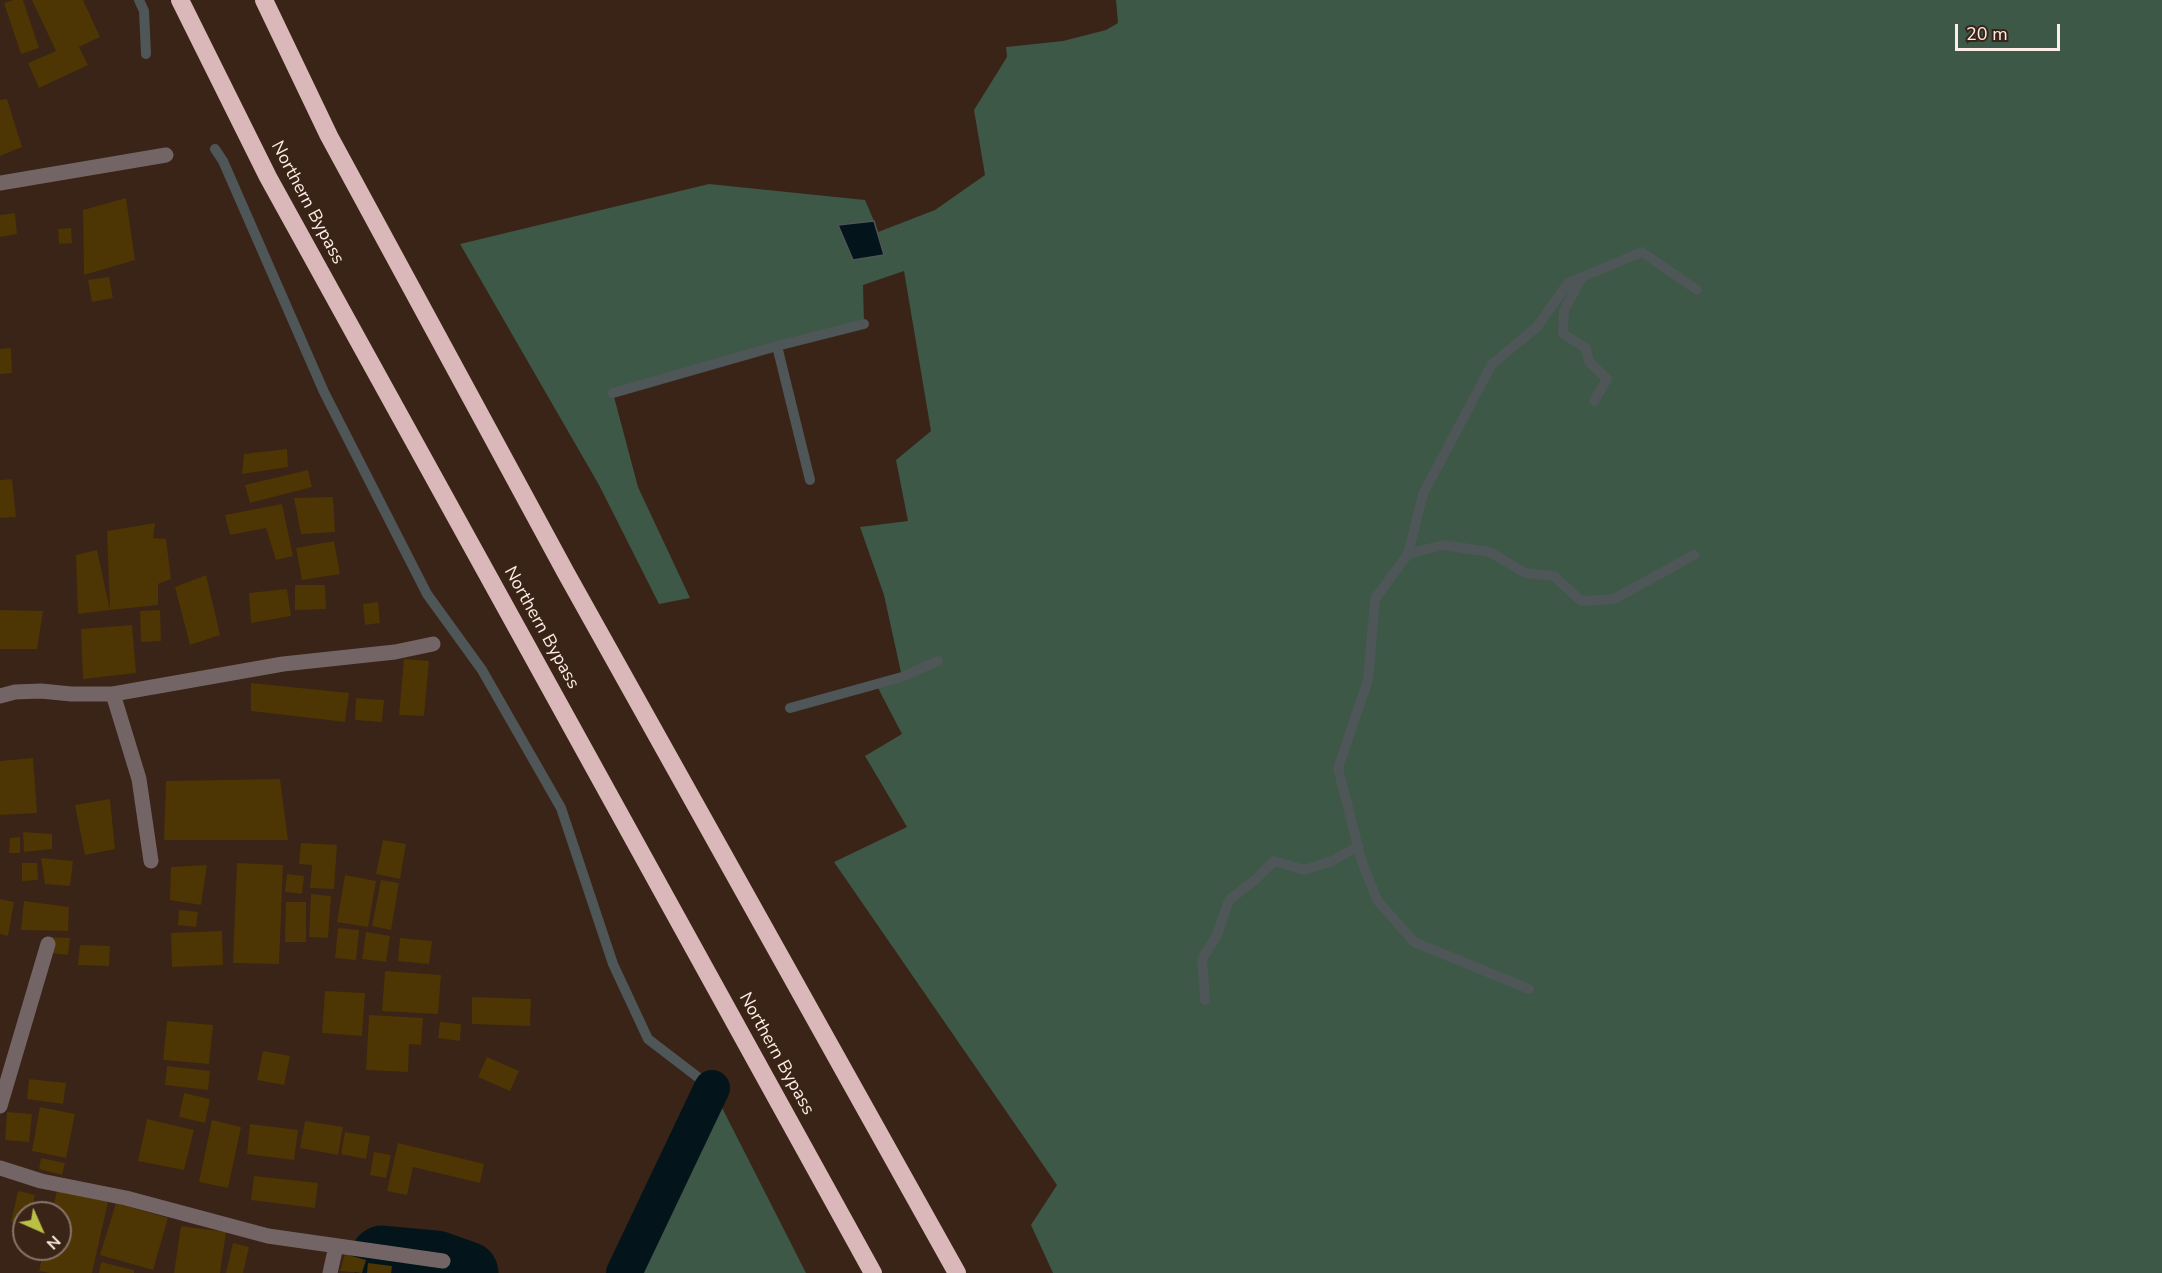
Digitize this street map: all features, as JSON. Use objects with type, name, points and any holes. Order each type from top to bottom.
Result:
[{"type":"highway","name":"Northern Bypass","points":[[180,0],[268,177],[873,1273]]},
{"type":"highway","points":[[264,0],[329,136],[555,553],[957,1273]]},
{"type":"street","points":[[0,183],[166,155]]},
{"type":"street","points":[[0,696],[15,692],[41,691],[113,694],[283,664],[395,652],[433,644]]},
{"type":"street","points":[[113,694],[139,779],[152,861]]},
{"type":"street","points":[[0,1106],[48,944]]},
{"type":"street","points":[[0,1168],[41,1181],[126,1198],[268,1236],[443,1262]]},
{"type":"street","points":[[330,1273],[336,1246]]},
{"type":"green space","points":[[1116,0],[2162,0],[2162,1273],[1053,1273],[1031,1225],[1057,1185],[834,862],[907,827],[865,756],[902,734],[878,688],[902,677],[884,595],[860,527],[908,521],[896,460],[931,431],[904,271],[863,285],[864,324],[777,346],[613,393],[638,487],[690,598],[659,604],[599,485],[460,244],[709,184],[865,200],[874,221],[839,225],[884,254],[878,232],[935,210],[985,175],[974,110],[1007,57],[1006,47],[1063,41],[1106,30],[1118,23]]},
{"type":"green space","points":[[712,1088],[806,1273],[633,1273]]},
{"type":"shaded area","points":[[874,221],[884,255],[853,260],[838,225]]},
{"type":"building","points":[[23,0],[39,48],[21,54],[4,3]]},
{"type":"building","points":[[32,0],[83,0],[100,37],[79,47],[88,65],[39,88],[28,63],[56,51]]},
{"type":"building","points":[[7,99],[22,147],[0,156],[0,100]]},
{"type":"building","points":[[126,198],[135,260],[84,275],[83,210]]},
{"type":"building","points":[[15,213],[17,234],[0,237],[0,215]]},
{"type":"building","points":[[71,228],[72,243],[59,244],[58,229]]},
{"type":"building","points":[[109,277],[113,298],[92,302],[88,280]]},
{"type":"building","points":[[11,348],[12,373],[0,374],[0,349]]},
{"type":"building","points":[[287,449],[288,467],[242,474],[244,454]]},
{"type":"building","points":[[308,470],[312,487],[250,503],[245,485]]},
{"type":"building","points":[[12,479],[16,517],[0,518],[0,480]]},
{"type":"building","points":[[333,497],[335,532],[301,534],[294,498]]},
{"type":"building","points":[[282,504],[293,556],[276,560],[266,528],[230,535],[225,515]]},
{"type":"building","points":[[155,523],[153,538],[166,539],[171,579],[158,584],[158,605],[110,610],[107,531]]},
{"type":"building","points":[[334,541],[340,574],[302,580],[296,548]]},
{"type":"building","points":[[97,550],[110,610],[78,614],[76,555]]},
{"type":"building","points":[[206,575],[220,635],[190,645],[175,587]]},
{"type":"building","points":[[295,585],[325,585],[326,609],[295,610]]},
{"type":"building","points":[[287,589],[291,616],[251,623],[249,593]]},
{"type":"building","points":[[378,602],[380,623],[365,625],[363,604]]},
{"type":"building","points":[[0,610],[43,611],[37,649],[0,649]]},
{"type":"building","points":[[160,610],[161,641],[141,642],[140,611]]},
{"type":"building","points":[[132,625],[136,673],[83,679],[81,629]]},
{"type":"building","points":[[404,659],[429,661],[424,716],[399,715]]},
{"type":"building","points":[[251,683],[349,693],[345,722],[251,711]]},
{"type":"building","points":[[356,698],[384,700],[382,722],[355,720]]},
{"type":"building","points":[[33,758],[37,813],[0,815],[0,761]]},
{"type":"building","points":[[280,779],[288,840],[164,840],[166,781]]},
{"type":"building","points":[[110,799],[115,849],[85,855],[75,805]]},
{"type":"building","points":[[23,832],[52,834],[52,849],[24,852]]},
{"type":"building","points":[[20,837],[20,853],[9,853],[10,838]]},
{"type":"building","points":[[383,840],[406,844],[400,879],[376,874]]},
{"type":"building","points":[[301,843],[337,845],[334,889],[310,888],[312,865],[299,864]]},
{"type":"building","points":[[41,858],[73,861],[70,886],[45,884]]},
{"type":"building","points":[[22,863],[37,863],[38,880],[22,881]]},
{"type":"building","points":[[237,863],[283,865],[279,964],[233,963]]},
{"type":"building","points":[[207,865],[201,905],[170,900],[171,867]]},
{"type":"building","points":[[287,874],[304,876],[302,894],[285,892]]},
{"type":"building","points":[[345,875],[376,881],[368,927],[337,922]]},
{"type":"building","points":[[381,880],[399,883],[391,930],[372,926]]},
{"type":"building","points":[[311,894],[331,896],[328,938],[309,937]]},
{"type":"building","points":[[0,899],[14,902],[8,936],[0,934]]},
{"type":"building","points":[[24,901],[69,907],[68,931],[21,930]]},
{"type":"building","points":[[286,902],[306,902],[306,942],[285,942]]},
{"type":"building","points":[[179,910],[198,912],[196,927],[178,925]]},
{"type":"building","points":[[338,928],[359,930],[356,960],[335,958]]},
{"type":"building","points":[[222,931],[223,965],[172,967],[171,933]]},
{"type":"building","points":[[366,932],[390,936],[386,962],[362,959]]},
{"type":"building","points":[[52,937],[70,938],[68,955],[50,953]]},
{"type":"building","points":[[400,938],[432,941],[429,964],[398,961]]},
{"type":"building","points":[[80,945],[110,946],[109,966],[78,965]]},
{"type":"building","points":[[385,971],[441,975],[438,1014],[382,1011]]},
{"type":"building","points":[[325,991],[365,993],[362,1036],[322,1033]]},
{"type":"building","points":[[472,997],[531,999],[530,1026],[472,1024]]},
{"type":"building","points":[[369,1015],[423,1018],[421,1045],[409,1044],[408,1072],[366,1070]]},
{"type":"building","points":[[167,1021],[213,1025],[209,1064],[163,1060]]},
{"type":"building","points":[[440,1022],[461,1024],[460,1041],[438,1038]]},
{"type":"building","points":[[263,1051],[290,1056],[284,1085],[257,1080]]},
{"type":"building","points":[[487,1057],[519,1071],[510,1091],[478,1077]]},
{"type":"building","points":[[167,1066],[210,1071],[208,1090],[165,1085]]},
{"type":"building","points":[[29,1079],[66,1083],[63,1104],[27,1099]]},
{"type":"building","points":[[184,1093],[210,1099],[205,1123],[179,1117]]},
{"type":"building","points":[[40,1107],[75,1114],[66,1158],[32,1151]]},
{"type":"building","points":[[7,1112],[32,1114],[29,1142],[5,1140]]},
{"type":"building","points":[[147,1119],[194,1130],[184,1170],[138,1161]]},
{"type":"building","points":[[212,1120],[241,1127],[228,1188],[199,1182]]},
{"type":"building","points":[[305,1121],[343,1127],[338,1155],[300,1148]]},
{"type":"building","points":[[250,1124],[298,1130],[294,1160],[247,1154]]},
{"type":"building","points":[[345,1132],[370,1136],[366,1159],[341,1154]]},
{"type":"building","points":[[398,1143],[484,1164],[480,1183],[413,1167],[407,1195],[387,1191]]},
{"type":"building","points":[[374,1152],[391,1155],[386,1178],[370,1175]]},
{"type":"building","points":[[41,1158],[65,1163],[62,1175],[39,1169]]},
{"type":"building","points":[[254,1176],[318,1183],[315,1208],[251,1200]]},
{"type":"building","points":[[18,1191],[35,1195],[34,1201],[16,1201]]},
{"type":"building","points":[[57,1191],[108,1202],[92,1273],[39,1271],[41,1261],[72,1261],[72,1201],[55,1201]]},
{"type":"building","points":[[116,1203],[168,1218],[153,1270],[100,1255]]},
{"type":"building","points":[[181,1226],[226,1232],[220,1273],[174,1273]]},
{"type":"building","points":[[233,1243],[249,1247],[243,1273],[226,1273]]},
{"type":"building","points":[[345,1254],[366,1260],[362,1273],[340,1271]]},
{"type":"building","points":[[101,1262],[134,1270],[134,1273],[99,1273]]},
{"type":"building","points":[[368,1263],[392,1266],[391,1273],[367,1273]]},
{"type":"waterway","points":[[139,0],[144,11],[146,54]]},
{"type":"waterway","points":[[215,149],[223,161],[324,392],[427,594],[482,670],[561,808],[613,964],[648,1039],[712,1088]]},
{"type":"waterway","points":[[1529,989],[1414,942],[1377,900],[1361,859],[1338,768],[1368,680],[1375,599],[1408,554],[1423,494],[1492,364],[1537,327],[1568,283],[1642,252],[1697,290]]},
{"type":"waterway","points":[[1582,277],[1564,310],[1563,334],[1586,348],[1589,362],[1607,379],[1594,401]]},
{"type":"waterway","points":[[613,393],[777,346],[864,324]]},
{"type":"waterway","points":[[777,346],[810,480]]},
{"type":"waterway","points":[[1408,554],[1443,545],[1490,552],[1525,573],[1554,576],[1581,601],[1614,599],[1694,555]]},
{"type":"waterway","points":[[790,708],[902,677],[938,661]]},
{"type":"waterway","points":[[1205,1000],[1202,959],[1217,935],[1229,900],[1255,880],[1274,861],[1304,870],[1332,861],[1358,846]]},
{"type":"waterway","points":[[624,1273],[712,1088]]},
{"type":"waterway","points":[[382,1257],[436,1262],[467,1273]]}]
